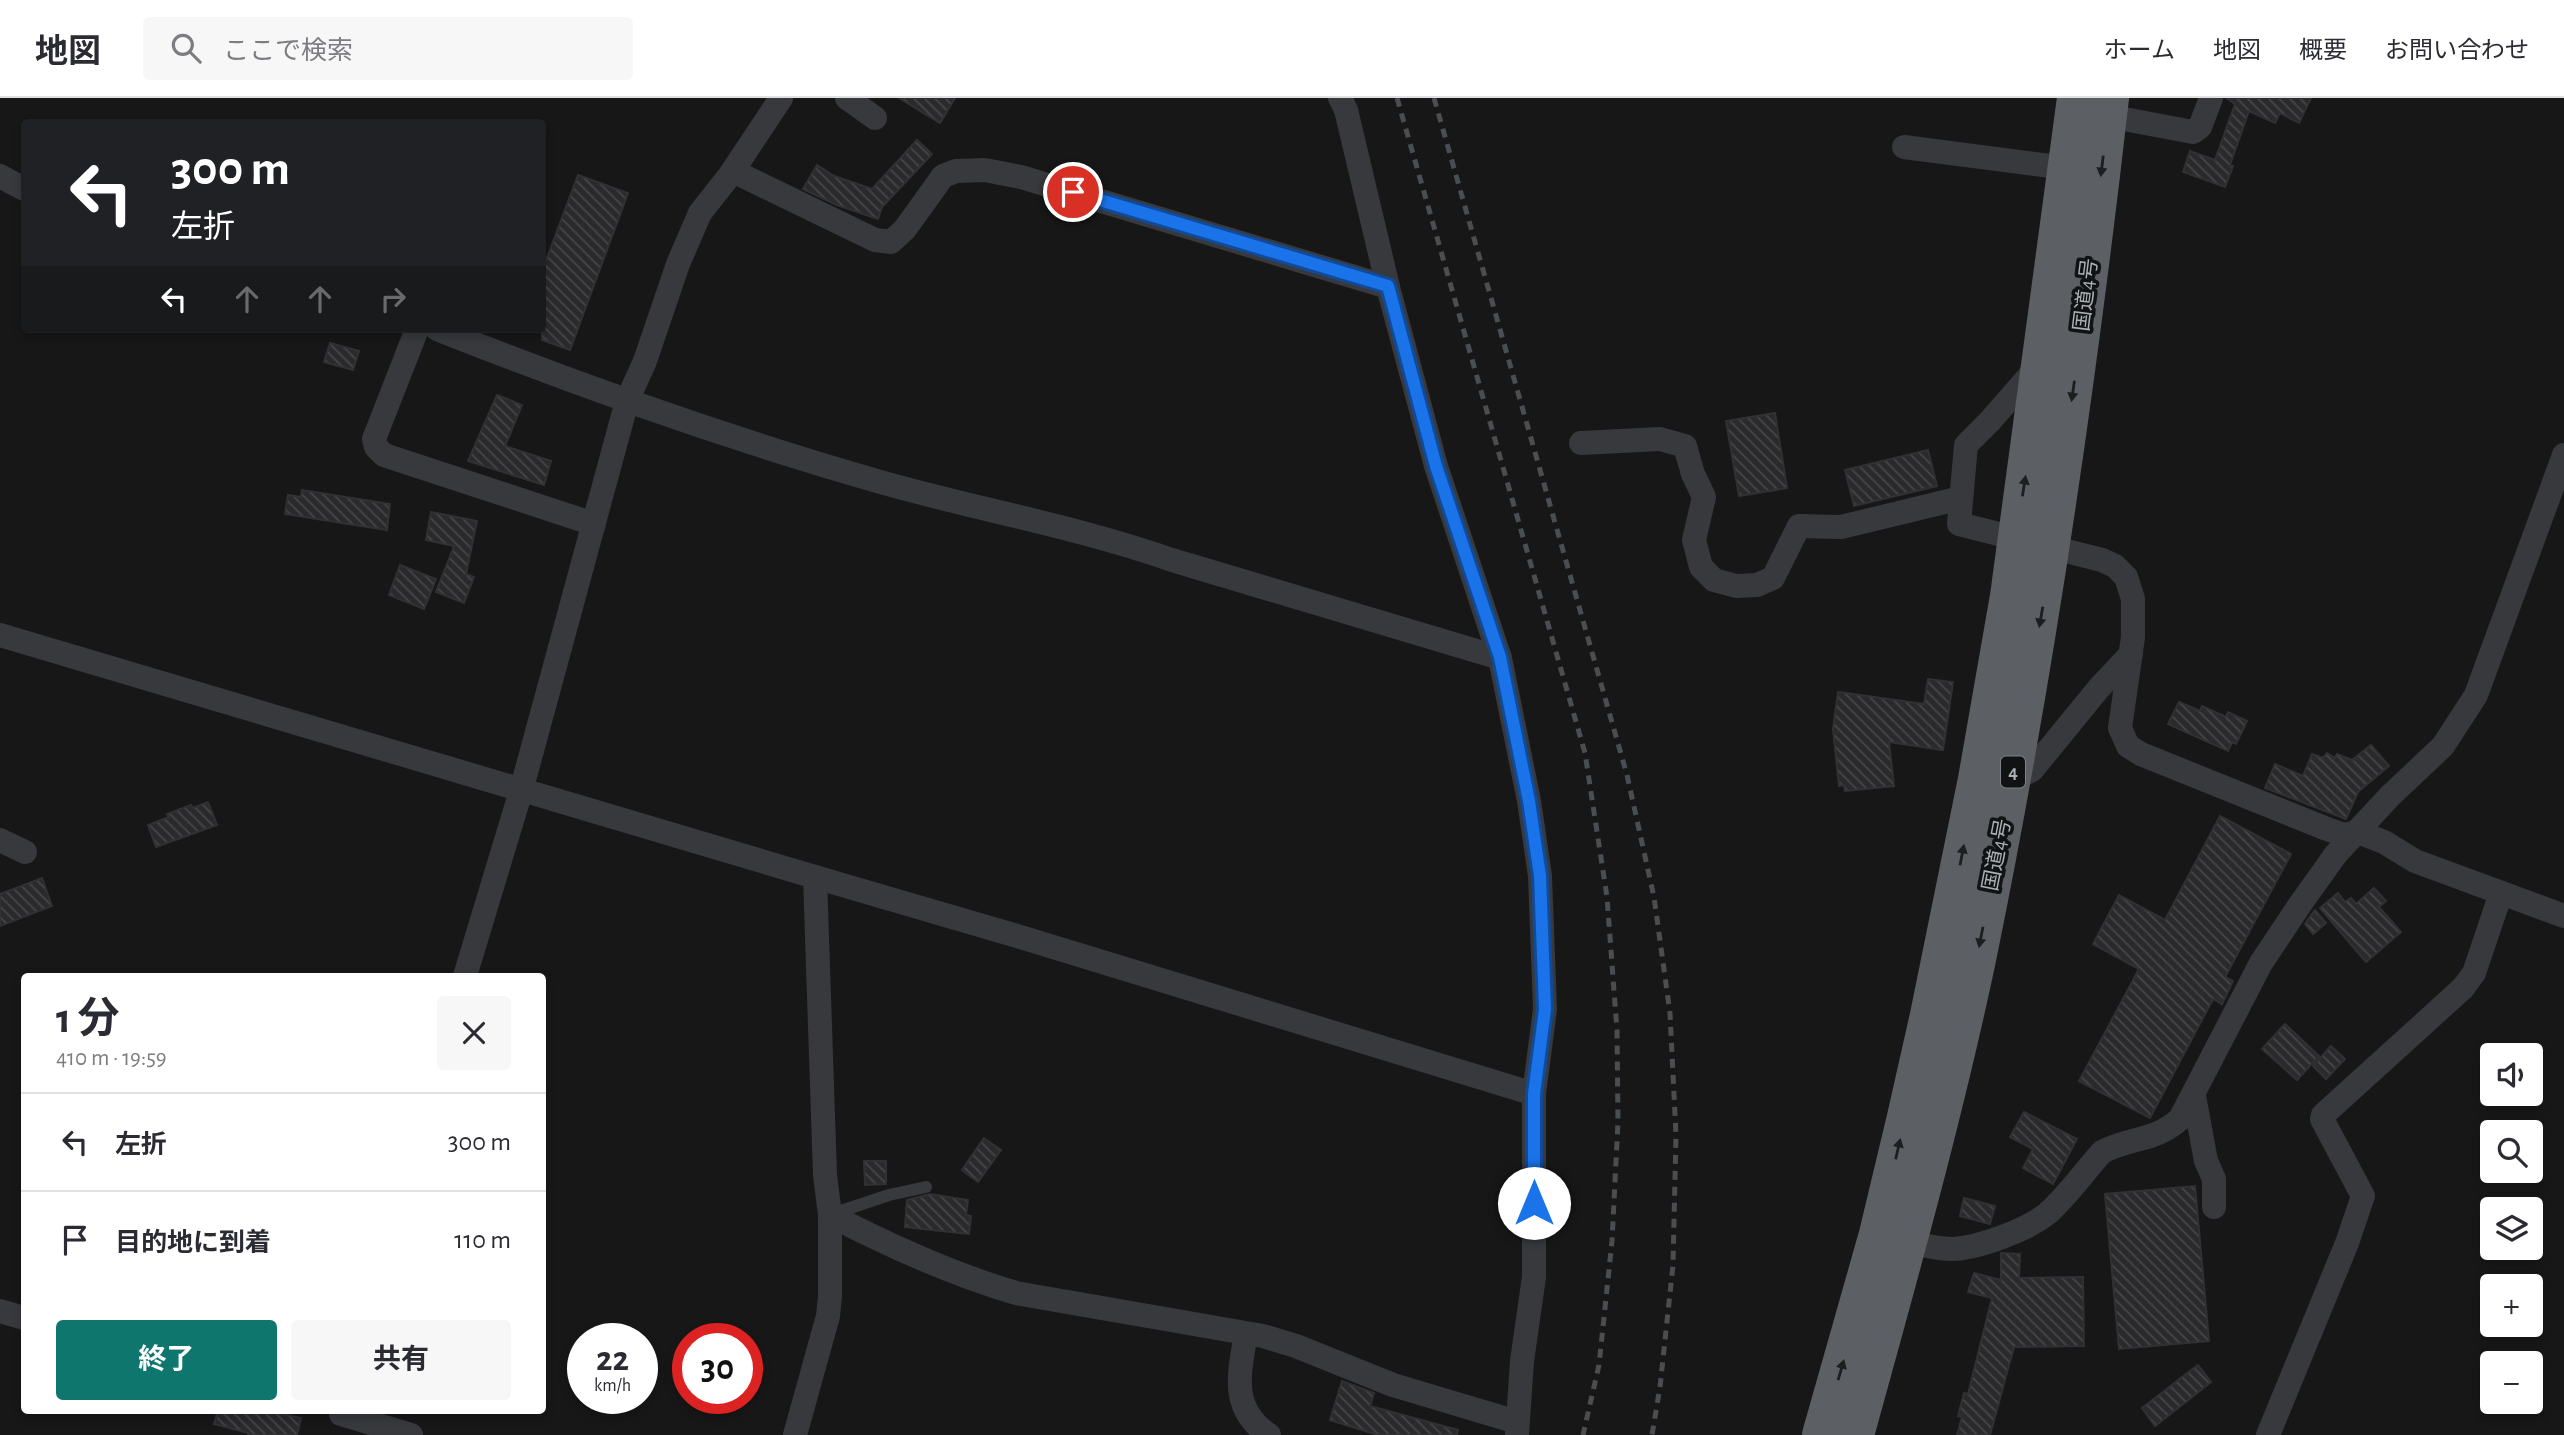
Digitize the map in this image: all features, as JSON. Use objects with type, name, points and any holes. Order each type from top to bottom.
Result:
[{"type":"highway","name":"国道4号","points":[[1855,1435],[1909,1242],[1975,968],[2012,780],[2043,601],[2033,542],[2042,361],[2066,168],[2098,104]]},
{"type":"highway","name":"国道4号","points":[[1821,1435],[1878,1234],[1929,1014],[1977,779],[2009,596],[2033,542],[2078,360],[2098,104]]},
{"type":"street","points":[[466,973],[521,791],[627,401],[645,361],[678,264],[700,213],[733,171],[781,98]]},
{"type":"street","points":[[847,98],[875,118]]},
{"type":"street","points":[[830,1215],[888,1245],[1005,1290],[1263,1336],[1517,1429],[1534,1277],[1534,1094],[1545,1009],[1540,876],[1529,801],[1500,657],[1436,466],[1388,286],[1346,110],[1340,98]]},
{"type":"street","points":[[2098,104],[2193,132],[2200,128],[2211,98]]},
{"type":"street","points":[[1905,148],[2066,168]]},
{"type":"street","points":[[733,171],[875,240],[891,242],[905,229],[943,176],[956,171],[1021,177],[1388,286]]},
{"type":"street","points":[[0,176],[21,187]]},
{"type":"street","points":[[415,333],[374,439],[380,452],[594,524]]},
{"type":"street","points":[[447,333],[627,401],[874,480],[1121,542],[1172,560],[1500,657]]},
{"type":"street","points":[[2042,361],[1966,445],[1959,524],[2102,560],[2115,566],[2126,577],[2134,608],[2131,654],[2120,728],[2124,740],[2133,750],[2327,829],[2344,835],[2358,832],[2384,842],[2415,861],[2564,916]]},
{"type":"street","points":[[1581,443],[1660,439],[1685,446],[1693,474],[1704,497],[1694,540],[1700,567],[1714,580],[1736,586],[1757,585],[1773,578],[1799,526],[1841,527],[1961,498]]},
{"type":"street","points":[[1909,1242],[1953,1249],[1989,1240],[2030,1225],[2048,1212],[2102,1152],[2113,1146],[2167,1131],[2180,1119],[2261,963],[2336,854],[2442,746],[2476,695],[2564,455]]},
{"type":"street","points":[[0,635],[1027,939],[1534,1094]]},
{"type":"street","points":[[2012,780],[2032,770],[2099,688],[2131,654]]},
{"type":"street","points":[[0,840],[25,852]]},
{"type":"street","points":[[794,1435],[828,1316],[830,1296],[830,1215],[825,1175],[815,877]]},
{"type":"street","points":[[2268,1435],[2347,1243],[2363,1196],[2322,1119],[2323,1115],[2463,988],[2474,973],[2501,893]]},
{"type":"street","points":[[2194,1096],[2206,1161],[2214,1179],[2214,1207]]},
{"type":"street","points":[[0,1311],[21,1317]]},
{"type":"street","points":[[1246,1334],[1239,1388],[1246,1412],[1254,1425],[1269,1435]]},
{"type":"street","points":[[340,1420],[411,1435]]},
{"type":"lane","points":[[830,1215],[926,1186]]},
{"type":"building","points":[[899,98],[955,98],[940,123]]},
{"type":"building","points":[[2226,98],[2311,98],[2299,123],[2280,113],[2275,123],[2249,111],[2225,187],[2183,172],[2190,151],[2215,160],[2235,104]]},
{"type":"building","points":[[917,140],[932,154],[882,207],[878,219],[837,205],[803,189],[817,165],[834,176],[872,189]]},
{"type":"building","points":[[578,175],[628,193],[570,350],[542,340],[542,333],[546,333],[546,260]]},
{"type":"building","points":[[330,343],[359,351],[353,370],[324,362]]},
{"type":"building","points":[[497,395],[522,405],[505,446],[551,461],[544,485],[468,461]]},
{"type":"building","points":[[1775,413],[1787,488],[1739,496],[1726,421]]},
{"type":"building","points":[[1928,450],[1937,486],[1854,506],[1845,470]]},
{"type":"building","points":[[302,490],[390,504],[387,530],[285,514],[288,495],[301,497]]},
{"type":"building","points":[[431,512],[477,521],[466,574],[474,577],[464,603],[436,592],[454,546],[426,540]]},
{"type":"building","points":[[400,565],[436,579],[424,609],[389,595]]},
{"type":"building","points":[[1928,679],[1953,682],[1943,750],[1889,742],[1894,786],[1845,791],[1844,785],[1839,786],[1833,729],[1838,692],[1924,704]]},
{"type":"building","points":[[2179,702],[2200,711],[2202,706],[2226,717],[2228,712],[2247,721],[2236,744],[2232,742],[2228,751],[2168,724]]},
{"type":"building","points":[[2371,745],[2389,766],[2358,792],[2346,819],[2265,788],[2275,764],[2303,776],[2312,754],[2323,758],[2327,753],[2335,758],[2337,754],[2352,760]]},
{"type":"building","points":[[208,802],[217,825],[156,847],[148,825],[169,817],[167,814]]},
{"type":"building","points":[[2220,816],[2291,854],[2225,977],[2233,981],[2222,1004],[2213,999],[2150,1118],[2079,1081],[2139,969],[2093,944],[2119,895],[2165,920]]},
{"type":"building","points":[[42,878],[52,906],[0,926],[0,894]]},
{"type":"building","points":[[2374,888],[2386,901],[2379,907],[2401,932],[2366,962],[2320,908],[2338,893],[2345,902],[2351,898],[2356,904]]},
{"type":"building","points":[[2315,910],[2326,923],[2313,934],[2305,924]]},
{"type":"building","points":[[2285,1024],[2319,1056],[2297,1080],[2262,1049]]},
{"type":"building","points":[[2331,1046],[2345,1059],[2326,1079],[2313,1066]]},
{"type":"building","points":[[2024,1112],[2077,1139],[2053,1184],[2023,1168],[2033,1149],[2010,1137]]},
{"type":"building","points":[[984,1138],[1001,1150],[978,1182],[962,1170]]},
{"type":"building","points":[[864,1161],[886,1161],[886,1184],[865,1185]]},
{"type":"building","points":[[2195,1186],[2209,1341],[2119,1349],[2105,1194]]},
{"type":"building","points":[[930,1194],[968,1200],[966,1215],[971,1216],[969,1234],[905,1227],[907,1200]]},
{"type":"building","points":[[1964,1198],[1995,1206],[1990,1224],[1960,1216]]},
{"type":"building","points":[[2001,1253],[2020,1254],[2019,1278],[2083,1277],[2084,1346],[2014,1347],[1990,1435],[1957,1435],[1962,1417],[1958,1416],[1964,1393],[1968,1394],[1992,1298],[1968,1292],[1974,1273],[2001,1280]]},
{"type":"building","points":[[2198,1365],[2211,1382],[2155,1426],[2142,1408]]},
{"type":"building","points":[[1342,1381],[1374,1393],[1370,1406],[1458,1430],[1457,1435],[1378,1435],[1330,1420]]},
{"type":"building","points":[[217,1414],[283,1414],[301,1418],[297,1435],[248,1435],[249,1433],[214,1424]]},
{"type":"railway","points":[[1397,98],[1585,753],[1607,897],[1617,1031],[1618,1122],[1612,1241],[1599,1365],[1583,1435]]},
{"type":"railway","points":[[1434,98],[1627,775],[1654,897],[1670,1013],[1676,1135],[1673,1265],[1652,1435]]},
{"type":"route","points":[[1073,192],[1388,286],[1436,466],[1500,657],[1529,801],[1540,876],[1545,1009],[1534,1094],[1534,1203]]}]
